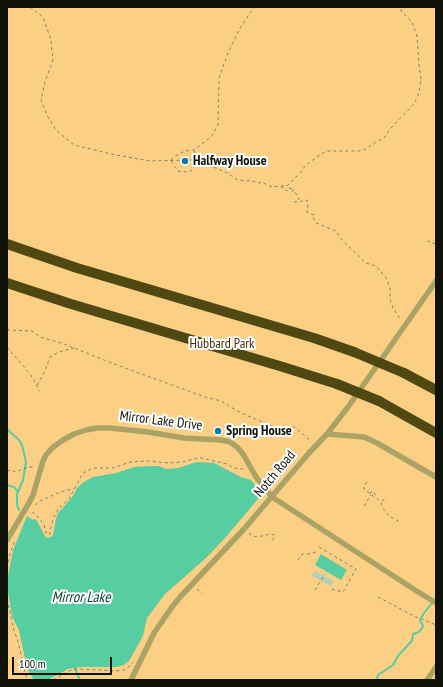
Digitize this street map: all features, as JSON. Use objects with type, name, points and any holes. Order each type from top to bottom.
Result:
[{"type":"highway","points":[[7,244],[77,268],[314,338],[354,352],[404,373],[436,390]]},
{"type":"highway","points":[[7,283],[71,304],[272,363],[337,384],[363,394],[436,433]]},
{"type":"street","name":"Notch Road","points":[[131,680],[154,633],[172,607],[244,529],[327,434],[348,407],[436,281]]},
{"type":"street","name":"Mirror Lake Drive","points":[[7,540],[29,503],[46,454],[63,440],[86,430],[110,428],[184,438],[221,440],[230,442],[237,447],[243,454],[262,486],[272,497],[436,603]]},
{"type":"street","points":[[327,434],[364,438],[378,443],[436,477]]},
{"type":"street","points":[[427,680],[436,667]]},
{"type":"path","points":[[30,7],[43,17],[51,40],[53,60],[41,100],[48,117],[57,131],[74,145],[111,154],[150,160],[191,160],[196,158]]},
{"type":"path","points":[[171,160],[184,151],[194,150],[212,136],[218,124],[219,78],[228,53],[239,30],[254,7]]},
{"type":"path","points":[[196,164],[216,168],[238,180],[261,182],[272,187],[287,186],[305,166],[327,151],[358,151],[366,149],[384,137],[414,104],[419,93],[421,79],[417,36],[412,22],[399,7]]},
{"type":"path","points":[[171,160],[178,171],[191,171],[196,164],[194,150]]},
{"type":"path","points":[[280,186],[287,191],[288,188],[294,189],[292,191],[295,192],[299,199],[295,202],[307,200],[308,213],[314,215],[313,217],[316,223],[336,231],[342,240],[366,262],[376,266],[387,279],[393,308],[405,326]]},
{"type":"path","points":[[427,241],[436,244]]},
{"type":"path","points":[[7,330],[32,331],[40,337],[75,348],[199,395],[221,401],[239,412],[274,427],[286,429],[293,426],[316,445]]},
{"type":"path","points":[[7,347],[30,374],[40,391]]},
{"type":"path","points":[[37,385],[44,373],[50,357],[59,352],[75,348]]},
{"type":"path","points":[[28,511],[32,512],[38,517],[44,525],[46,533],[48,535],[50,534],[54,517],[59,508],[69,499],[83,473],[93,468],[113,468],[130,462],[147,461],[169,463],[201,458],[227,464],[234,468],[252,470]]},
{"type":"path","points":[[7,471],[11,470],[16,472],[28,467]]},
{"type":"path","points":[[367,482],[364,489],[381,502],[382,507],[389,516],[400,522]]},
{"type":"path","points":[[33,506],[40,501],[58,493],[75,489]]},
{"type":"path","points":[[364,506],[372,491],[376,498]]},
{"type":"path","points":[[381,502],[386,498],[389,501]]},
{"type":"path","points":[[244,529],[252,536],[257,537],[271,534],[274,535],[271,542]]},
{"type":"path","points":[[7,568],[15,540]]},
{"type":"path","points":[[318,547],[356,569],[343,592],[331,589]]},
{"type":"path","points":[[298,560],[303,554],[316,552]]},
{"type":"path","points":[[315,590],[325,574]]},
{"type":"path","points":[[192,585],[202,594]]},
{"type":"path","points":[[378,597],[435,625]]},
{"type":"path","points":[[7,599],[12,627],[18,642],[27,680]]},
{"type":"path","points":[[53,680],[73,670],[124,670],[130,666],[134,660]]},
{"type":"green space","name":"Hubbard Park","points":[[7,7],[436,7],[436,680],[7,680]]},
{"type":"water","name":"Mirror Lake","points":[[197,462],[214,463],[241,477],[251,480],[255,485],[258,499],[206,558],[165,594],[147,618],[143,636],[129,661],[124,665],[117,667],[81,667],[68,669],[48,680],[34,680],[27,668],[19,630],[12,617],[7,586],[13,550],[27,516],[37,521],[47,538],[51,537],[53,535],[58,513],[73,496],[77,488],[93,477],[116,473],[134,467],[159,466],[166,469],[178,468]]},
{"type":"water","points":[[321,554],[347,570],[341,580],[315,565]]},
{"type":"building","points":[[315,571],[334,581],[331,586],[312,576]]},
{"type":"waterway","points":[[7,429],[19,440],[22,445],[26,462],[23,480],[17,494],[17,505],[19,510]]},
{"type":"waterway","points":[[7,485],[14,487],[18,492]]},
{"type":"waterway","points":[[377,680],[378,675],[393,665],[398,656],[412,641],[413,634],[419,632],[422,628],[423,626],[420,620],[436,598]]},
{"type":"waterway","points":[[74,666],[80,680]]},
{"type":"place","name":"Halfway House","points":[[185,161]]},
{"type":"place","name":"Spring House","points":[[218,431]]}]
